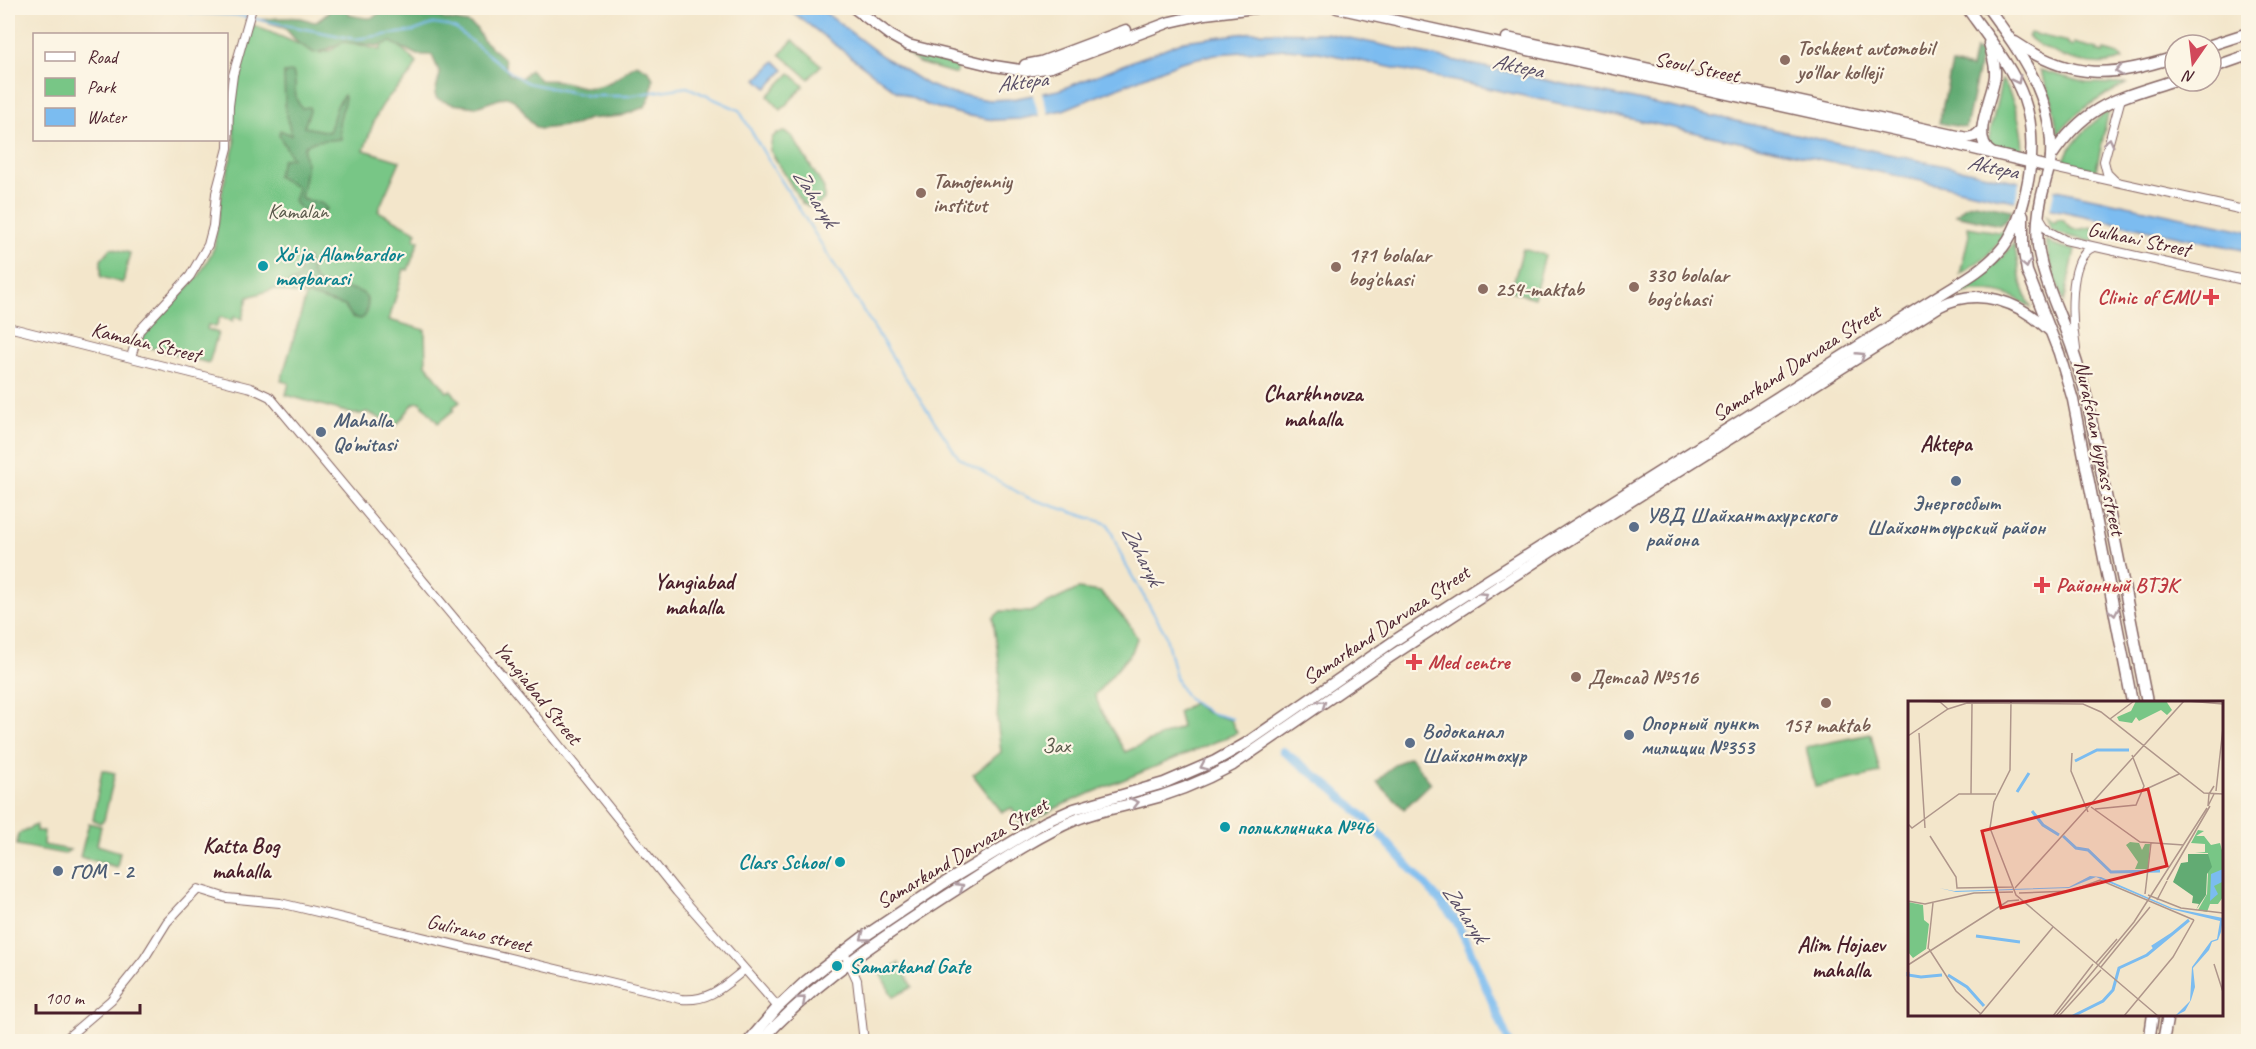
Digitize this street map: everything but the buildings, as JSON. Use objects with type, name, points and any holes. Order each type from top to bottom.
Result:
[{"type":"main road","points":[[854,8],[890,35],[908,45],[994,66],[1027,71],[1044,70],[1170,22],[1204,14],[1255,8]]},
{"type":"main road","points":[[865,8],[910,39],[995,60],[1030,65],[1159,19],[1201,8]]},
{"type":"main road","name":"Seoul Street","points":[[1337,8],[2032,163],[2050,162]]},
{"type":"main road","name":"Seoul Street","points":[[1369,8],[1968,138],[1976,136],[1982,130]]},
{"type":"main road","points":[[1967,8],[2012,72],[2024,98],[2031,125],[2032,163],[2023,206]]},
{"type":"main road","points":[[1988,8],[2027,63],[2040,90],[2047,119],[2050,162]]},
{"type":"main road","points":[[1984,32],[1993,55],[1995,72],[1982,130],[1983,145],[1992,153]]},
{"type":"main road","points":[[2223,41],[2248,33]]},
{"type":"main road","points":[[2010,39],[2047,61],[2087,72],[2120,72],[2163,60]]},
{"type":"main road","points":[[2223,64],[2248,55]]},
{"type":"main road","points":[[2050,162],[2083,119],[2107,102],[2163,84]]},
{"type":"main road","name":"Nurafshan bypass street","points":[[2050,162],[2038,209],[2040,255],[2050,289],[2079,366],[2110,510],[2146,698]]},
{"type":"main road","name":"Nurafshan bypass street","points":[[2023,206],[2025,262],[2062,362],[2073,400],[2132,700]]},
{"type":"main road","name":"Samarkand Darvaza Street","points":[[748,1041],[778,1007],[806,981],[847,958],[1049,832],[1077,819],[1161,796],[1196,783],[1233,765],[1394,641],[1986,264],[2008,241],[2023,206]]},
{"type":"main road","name":"Samarkand Darvaza Street","points":[[760,1041],[847,958],[923,897],[1045,822],[1074,809],[1164,783],[1215,761],[1255,738],[1269,738],[1550,552],[1940,306],[1967,297],[1994,298],[2018,307],[2036,318],[2049,330]]},
{"type":"main road","points":[[2095,514],[2110,510]]},
{"type":"main road","points":[[2106,569],[2120,566]]},
{"type":"main road","points":[[2132,700],[2146,698]]},
{"type":"main road","points":[[2149,1041],[2153,1016]]},
{"type":"main road","points":[[2163,1041],[2168,1016]]},
{"type":"street","points":[[131,357],[139,331],[190,276],[208,245],[213,225],[216,193],[228,148],[233,75],[252,8]]},
{"type":"street","points":[[2116,181],[2107,174],[2104,161],[2121,98]]},
{"type":"street","points":[[2050,162],[2116,181],[2248,211]]},
{"type":"street","name":"Gulhani Street","points":[[2038,209],[2042,223],[2049,233],[2076,243],[2248,281]]},
{"type":"street","points":[[2076,243],[2081,250],[2081,258],[2071,306],[2079,366]]},
{"type":"street","points":[[2081,258],[2086,250],[2094,247]]},
{"type":"street","name":"Kamalan Street","points":[[8,327],[257,389],[272,399]]},
{"type":"street","name":"Yangiabad Street","points":[[272,399],[519,696],[677,892],[778,1007]]},
{"type":"street","name":"Gulirano street","points":[[62,1041],[111,1000],[144,959],[167,922],[198,889],[227,898],[280,903],[681,999],[699,999],[712,995],[744,970]]},
{"type":"street","points":[[847,958],[857,980],[864,1041]]},
{"type":"green space","points":[[330,8],[346,8],[350,15],[366,18],[377,15],[386,8],[411,8],[421,11],[435,8],[437,10],[435,14],[444,19],[468,23],[476,28],[483,40],[504,59],[510,75],[521,78],[530,70],[540,80],[590,87],[614,80],[637,64],[649,71],[653,79],[651,94],[645,107],[621,116],[588,119],[575,125],[540,129],[530,121],[516,102],[505,97],[476,107],[452,104],[437,99],[435,94],[440,74],[432,55],[417,55],[391,42],[377,46],[343,42],[314,53],[298,43],[284,27],[260,20],[303,18],[316,22],[328,13]]},
{"type":"green space","name":"Kamalan","points":[[253,25],[320,53],[332,50],[342,40],[380,50],[383,42],[394,41],[417,63],[407,79],[391,94],[379,110],[364,150],[400,161],[378,211],[417,232],[414,239],[419,241],[408,270],[404,269],[389,320],[425,330],[426,364],[447,392],[451,390],[460,402],[438,423],[420,402],[414,403],[396,426],[367,412],[353,414],[286,395],[289,383],[281,381],[306,296],[274,289],[248,297],[242,319],[234,317],[233,321],[220,317],[216,327],[208,325],[207,329],[218,333],[209,363],[140,345],[144,333],[199,276],[214,248],[223,186],[235,144],[231,106],[238,70]]},
{"type":"green space","points":[[2030,33],[2068,42],[2068,45],[2073,47],[2074,43],[2098,49],[2097,51],[2103,53],[2104,50],[2119,54],[2123,59],[2099,63],[2074,60],[2038,44],[2028,37]]},
{"type":"green space","points":[[793,40],[821,65],[809,79],[780,54]]},
{"type":"green space","points":[[904,50],[941,59],[958,67],[956,74],[919,63]]},
{"type":"green space","points":[[1975,50],[1982,52],[1966,128],[1939,123],[1952,64],[1971,68]]},
{"type":"green space","points":[[2040,70],[2086,83],[2126,84],[2072,118],[2058,135],[2052,100]]},
{"type":"green space","points":[[293,72],[299,104],[302,108],[309,107],[310,110],[304,127],[329,132],[339,103],[344,95],[345,98],[339,123],[341,139],[317,141],[304,147],[306,165],[301,198],[319,202],[325,206],[327,209],[318,216],[298,207],[294,201],[298,188],[277,176],[283,159],[292,158],[279,135],[280,130],[291,135],[285,107],[284,73]]},
{"type":"green space","points":[[790,73],[804,86],[781,110],[768,96]]},
{"type":"green space","points":[[2002,79],[2011,96],[2021,131],[2023,150],[2017,154],[1992,148],[1988,142]]},
{"type":"green space","points":[[2109,110],[2096,170],[2069,164],[2063,160],[2083,133]]},
{"type":"green space","points":[[785,132],[792,136],[824,188],[824,199],[817,206],[809,207],[802,203],[770,150],[772,138],[777,133]]},
{"type":"green space","points":[[1975,203],[2012,210],[2006,221],[1999,225],[1956,215],[1965,206]]},
{"type":"green space","points":[[2046,216],[2055,223],[2057,219],[2063,220],[2072,229],[2091,227],[2095,231],[2093,242],[2055,233]]},
{"type":"green space","points":[[1968,227],[1998,232],[2007,231],[1987,256],[1960,274],[1969,235]]},
{"type":"green space","points":[[2046,240],[2054,245],[2075,250],[2064,302],[2051,267]]},
{"type":"green space","points":[[2014,243],[2021,282],[2031,308],[2001,293],[1979,291],[1946,297],[1991,267]]},
{"type":"green space","points":[[111,248],[130,253],[123,283],[101,277],[101,260]]},
{"type":"green space","points":[[1523,249],[1545,255],[1534,298],[1511,291]]},
{"type":"green space","points":[[308,258],[317,282],[361,292],[366,297],[368,305],[365,316],[361,319],[352,317],[345,306],[290,289],[287,285],[299,278],[301,263],[303,259]]},
{"type":"green space","name":"Зах","points":[[1078,589],[1101,592],[1129,624],[1137,638],[1132,652],[1095,695],[1101,711],[1125,752],[1182,727],[1178,712],[1193,703],[1206,712],[1231,720],[1237,733],[1062,805],[1022,826],[1012,808],[1002,812],[973,775],[1001,752],[997,719],[1000,670],[993,618],[1001,611],[1030,612]]},
{"type":"green space","points":[[1871,734],[1880,773],[1815,787],[1806,747]]},
{"type":"green space","points":[[1410,757],[1431,783],[1404,809],[1377,782],[1395,764]]},
{"type":"green space","points":[[102,770],[115,773],[104,820],[100,823],[93,820]]},
{"type":"green space","points":[[89,823],[101,826],[97,845],[120,852],[117,867],[80,857]]},
{"type":"green space","points":[[36,825],[36,831],[44,831],[43,845],[70,850],[64,854],[17,845],[18,834]]},
{"type":"green space","points":[[899,963],[912,987],[893,997],[880,973]]},
{"type":"water","name":"Aktepa","points":[[787,8],[819,8],[882,56],[928,85],[953,94],[989,100],[1012,99],[1059,90],[1184,41],[1254,32],[1326,33],[2248,231],[2248,251],[1319,52],[1287,49],[1215,54],[1181,62],[1063,110],[1020,119],[994,120],[927,105],[896,91]]},
{"type":"water","points":[[775,61],[784,70],[767,88],[757,79]]},
{"type":"pier","points":[[1041,90],[1049,116],[1040,119],[1032,92]]},
{"type":"pier","points":[[2020,180],[2055,187],[2050,210],[2015,202]]},
{"type":"waterway","name":"Zaharyk","points":[[181,8],[190,13],[236,15],[355,39],[414,31],[433,24],[448,26],[456,29],[514,75],[528,83],[589,96],[627,96],[687,87],[739,110],[898,366],[959,458],[1026,497],[1108,524],[1124,562],[1165,633],[1176,678],[1184,694],[1210,713],[1233,719]]},
{"type":"waterway","name":"Zaharyk","points":[[1283,751],[1333,789],[1364,817],[1456,921],[1509,1042]]},
{"type":"place","name":"Toshkent avtomobil yo'llar kolleji","points":[[1785,60]]},
{"type":"place","name":"Tamojenniy institut","points":[[921,193]]},
{"type":"place","name":"Xoʻja Alambardor maqbarasi","points":[[263,266]]},
{"type":"place","name":"171 bolalar bog'chasi","points":[[1336,267]]},
{"type":"place","name":"330 bolalar bog'chasi","points":[[1634,287]]},
{"type":"place","name":"254-maktab","points":[[1483,289]]},
{"type":"place","name":"Clinic of EMU","points":[[2211,297]]},
{"type":"place","name":"Mahalla Qo'mitasi","points":[[321,432]]},
{"type":"place","name":"Энергосбыт Шайхонтоурский район","points":[[1956,481]]},
{"type":"place","name":"УВД Шайхантахурского района","points":[[1634,527]]},
{"type":"place","name":"Районный ВТЭК","points":[[2042,585]]},
{"type":"place","name":"Med centre","points":[[1414,662]]},
{"type":"place","name":"Детсад №516","points":[[1576,677]]},
{"type":"place","name":"157 maktab","points":[[1826,703]]},
{"type":"place","name":"Опорный пункт милиции №353","points":[[1629,735]]},
{"type":"place","name":"Водоканал Шайхонтохур","points":[[1410,743]]},
{"type":"place","name":"поликлиника №46","points":[[1225,827]]},
{"type":"place","name":"Class School","points":[[840,862]]},
{"type":"place","name":"ГОМ - 2","points":[[58,871]]},
{"type":"place","name":"Samarkand Gate","points":[[837,966]]},
{"type":"district","name":"Charkhnovza mahalla","points":[[1313,406]]},
{"type":"district","name":"Aktepa","points":[[1946,443]]},
{"type":"district","name":"Yangiabad mahalla","points":[[694,594]]},
{"type":"district","name":"Katta Bog mahalla","points":[[241,858]]},
{"type":"district","name":"Alim Hojaev mahalla","points":[[1841,956]]}]
